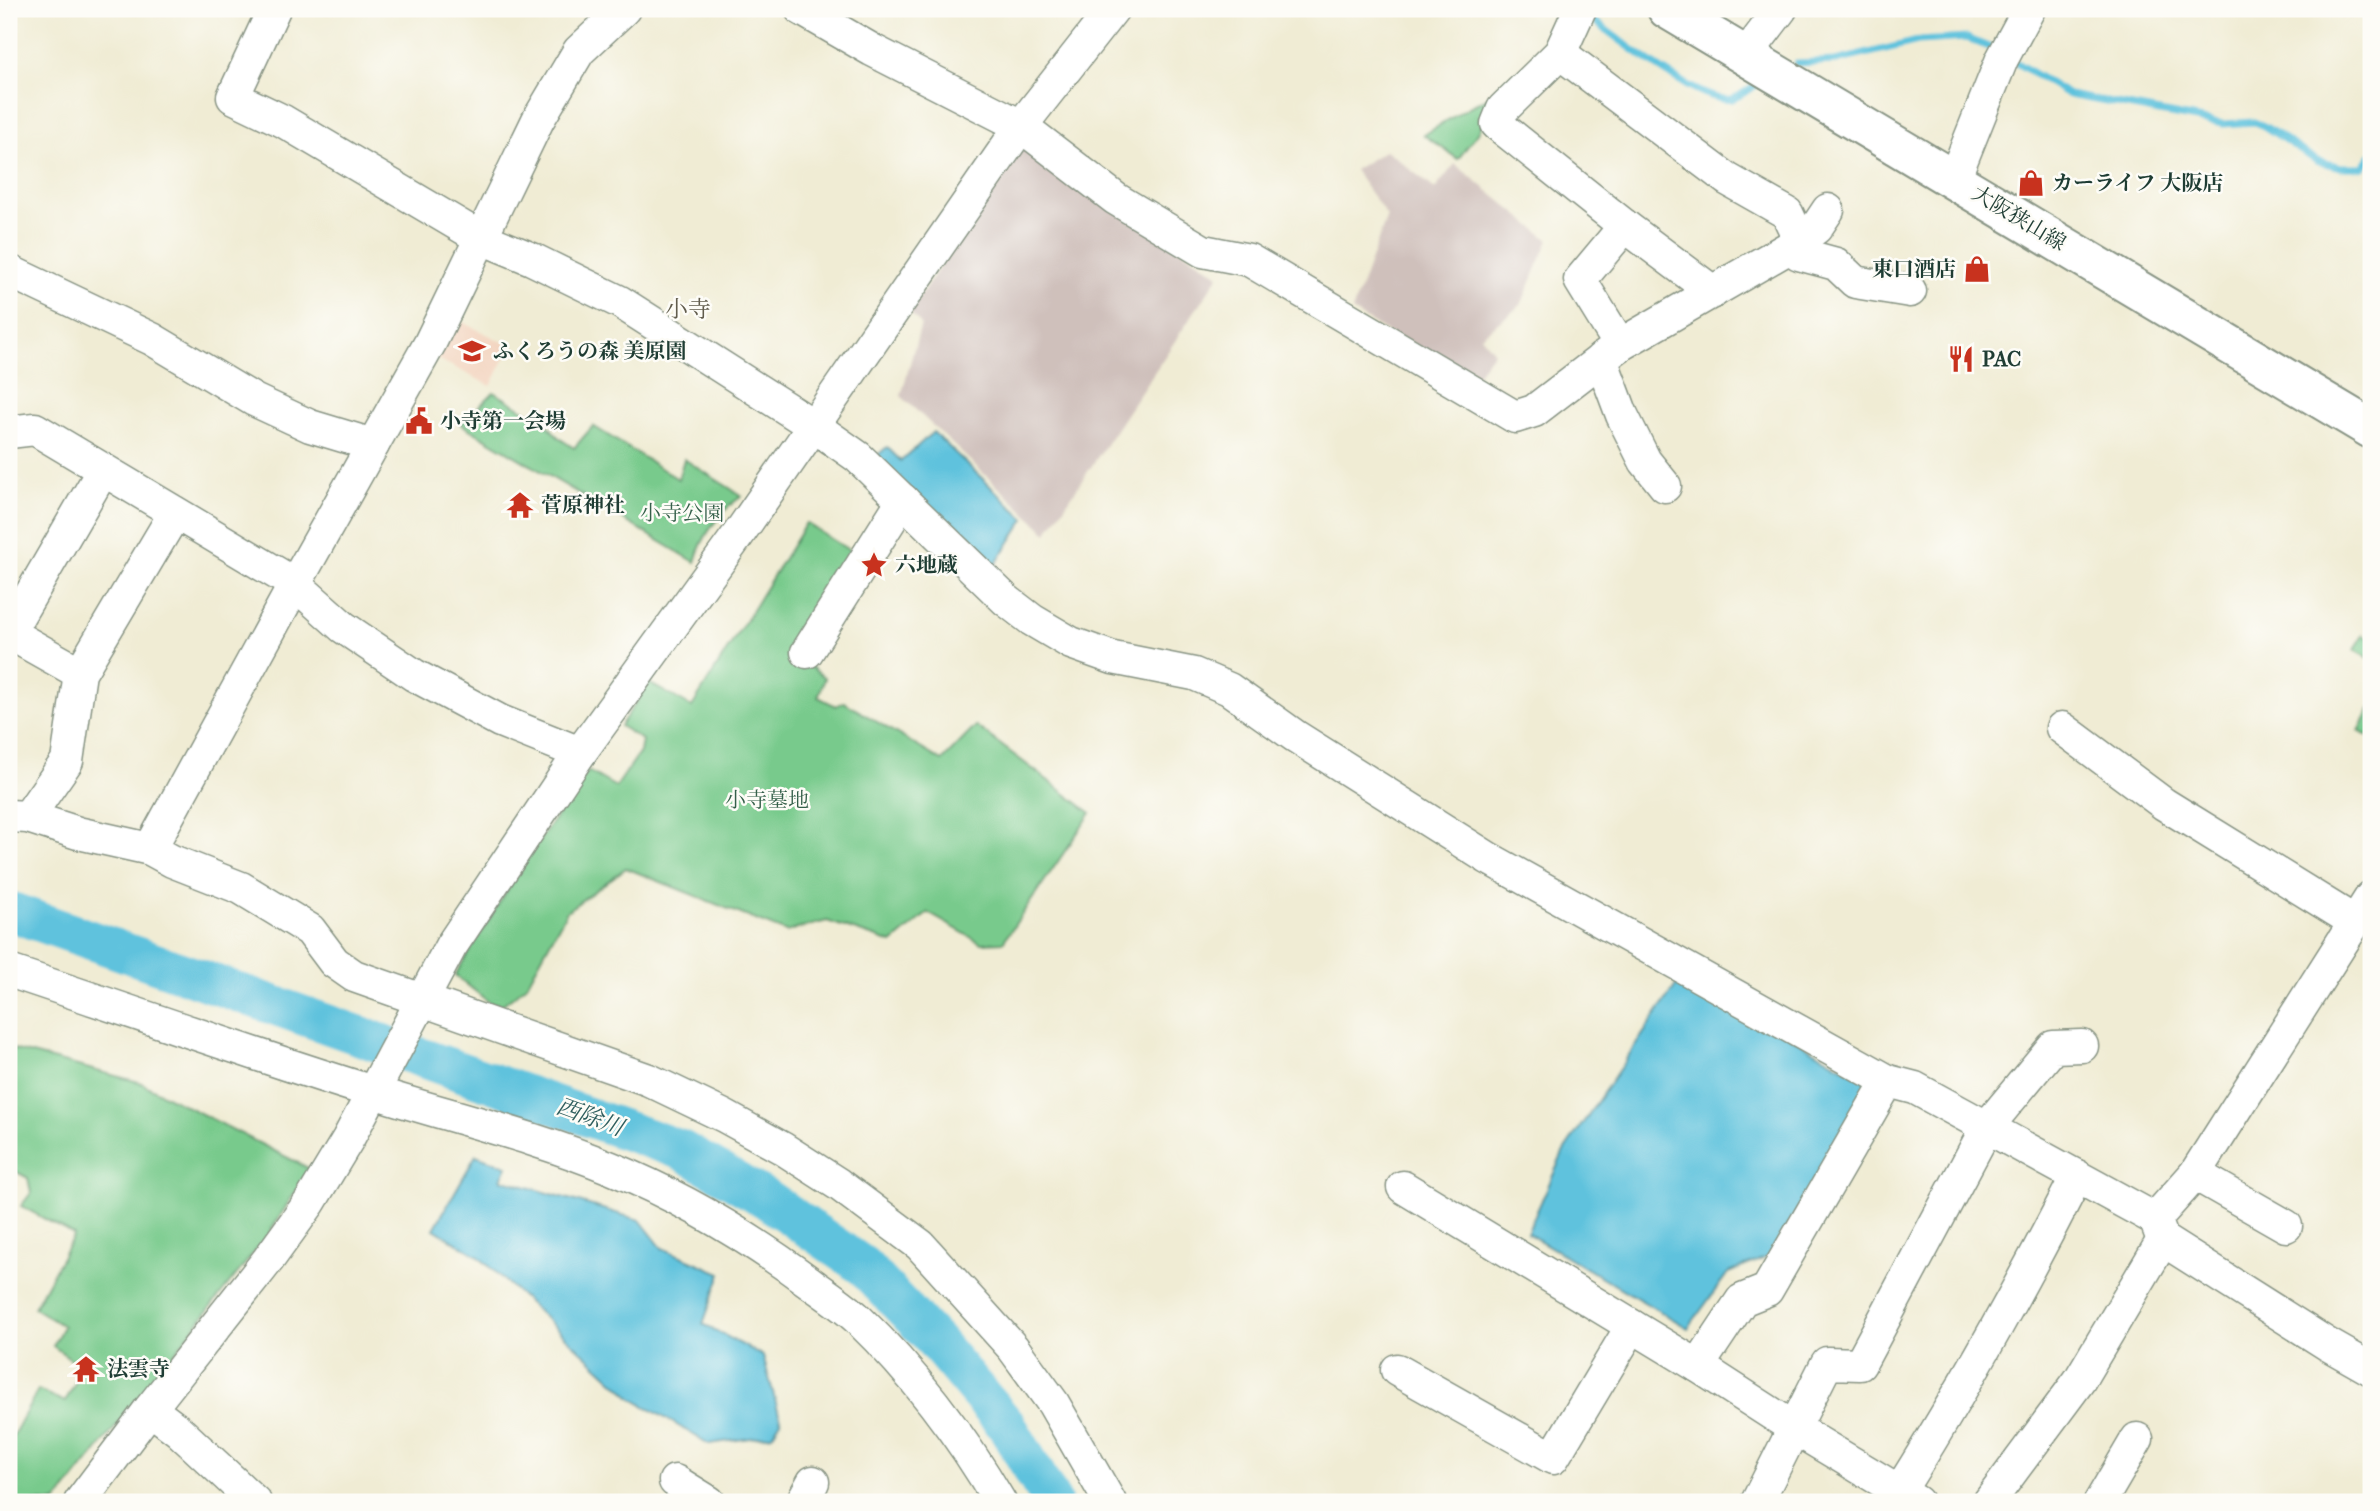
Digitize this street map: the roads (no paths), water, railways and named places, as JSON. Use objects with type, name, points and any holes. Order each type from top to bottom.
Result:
[{"type":"main road","name":"大阪狭山線","points":[[1667,9],[2371,429]]},
{"type":"street","points":[[274,9],[233,97],[283,121],[480,237],[620,302],[814,426],[858,457],[1006,600],[1032,620],[1071,643],[1113,658],[1194,674],[1229,689],[1295,736],[1488,858],[1888,1081],[1915,1088],[2077,1176],[2327,1344],[2371,1369]]},
{"type":"street","points":[[150,849],[430,343],[538,120],[579,51],[624,9]]},
{"type":"street","points":[[801,9],[872,50],[1021,126],[1116,199],[1203,251],[1249,260],[1515,417],[1534,411],[1610,352],[1795,244],[1815,228],[1828,210]]},
{"type":"street","points":[[80,1502],[310,1202],[377,1086],[451,946],[580,753],[814,426],[1021,126],[1113,9]]},
{"type":"street","points":[[1580,9],[1560,53],[1503,109],[1497,124],[1713,292]]},
{"type":"street","points":[[1746,55],[1781,9]]},
{"type":"street","points":[[1954,179],[2002,59],[2029,9]]},
{"type":"street","points":[[1560,53],[1727,179],[1787,213],[1795,230],[1798,254],[1836,264],[1855,282],[1910,291]]},
{"type":"street","points":[[1625,226],[1580,281],[1610,352],[1622,415],[1645,461],[1665,486]]},
{"type":"street","points":[[9,271],[152,339],[254,400],[310,426],[373,445]]},
{"type":"street","points":[[9,432],[35,429],[295,584],[343,627],[414,675],[500,720],[580,753]]},
{"type":"street","points":[[80,673],[9,633],[103,470]]},
{"type":"street","points":[[807,652],[903,500]]},
{"type":"street","points":[[175,513],[80,673],[67,761],[19,816],[150,849],[172,861],[240,888],[310,930],[334,962],[354,976],[417,1011],[649,1080],[782,1147],[838,1184],[920,1245],[1013,1348],[1053,1403],[1110,1502]]},
{"type":"street","points":[[1989,1502],[2078,1381],[2159,1230],[2363,909],[2164,804],[2062,728]]},
{"type":"street","points":[[9,971],[377,1086],[612,1168],[680,1201],[773,1256],[856,1317],[938,1408],[973,1455],[1000,1502]]},
{"type":"street","points":[[1757,1502],[1827,1363],[1860,1364],[1987,1127],[2053,1047],[2082,1046]]},
{"type":"street","points":[[1698,1366],[1742,1300],[1767,1290],[1888,1081]]},
{"type":"street","points":[[2195,1174],[2286,1226]]},
{"type":"street","points":[[1403,1187],[1908,1497],[1952,1409],[2021,1287],[2077,1176]]},
{"type":"street","points":[[1397,1370],[1553,1458],[1632,1326]]},
{"type":"street","points":[[150,1409],[179,1431],[255,1502]]},
{"type":"street","points":[[2100,1502],[2137,1439]]},
{"type":"street","points":[[675,1481],[709,1502]]},
{"type":"water","points":[[933,432],[1025,519],[993,568],[873,459],[887,447],[901,461]]},
{"type":"water","points":[[1683,975],[1865,1080],[1869,1092],[1770,1256],[1728,1273],[1688,1328],[1527,1233],[1564,1151]]},
{"type":"water","points":[[476,1155],[507,1166],[501,1179],[640,1220],[662,1248],[721,1273],[703,1324],[763,1356],[781,1421],[772,1435],[709,1444],[633,1399],[478,1256],[434,1229]]},
{"type":"waterway","points":[[1589,17],[1659,68],[1701,92],[1718,98],[1732,99],[1760,82]]},
{"type":"waterway","points":[[1797,63],[1836,61],[1918,41],[1967,38],[1993,49]]},
{"type":"waterway","points":[[2015,62],[2069,95],[2223,124],[2254,122],[2317,161],[2341,167],[2363,167],[2371,156]]},
{"type":"waterway","name":"西除川","points":[[9,911],[681,1150],[768,1200],[863,1266],[935,1341],[1007,1426],[1052,1502]]},
{"type":"place","name":"カーライフ 大阪店","points":[[2031,183]]},
{"type":"place","name":"東口酒店","points":[[1977,269]]},
{"type":"place","name":"ふくろうの森 美原園","points":[[472,351]]},
{"type":"place","name":"PAC","points":[[1961,359]]},
{"type":"place","name":"小寺第一会場","points":[[419,421]]},
{"type":"place","name":"菅原神社","points":[[520,505]]},
{"type":"place","name":"六地蔵","points":[[874,565]]},
{"type":"place","name":"法雲寺","points":[[86,1369]]},
{"type":"district","name":"小寺","points":[[688,309]]},
{"type":"park label","name":"小寺公園","points":[[682,513]]},
{"type":"park label","name":"小寺墓地","points":[[767,800]]}]
